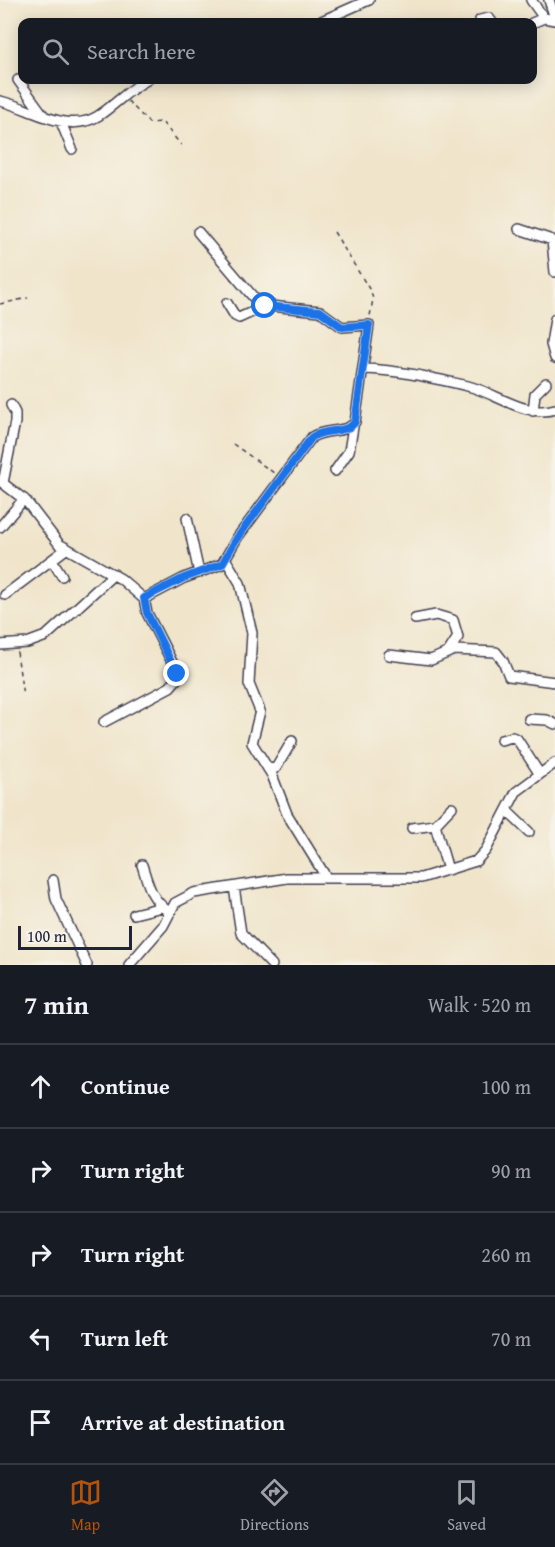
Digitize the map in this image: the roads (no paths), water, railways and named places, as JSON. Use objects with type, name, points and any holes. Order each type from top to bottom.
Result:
[{"type":"street","points":[[328,18],[369,0]]},
{"type":"street","points":[[531,0],[544,18]]},
{"type":"street","points":[[537,21],[544,18],[555,19],[549,0]]},
{"type":"street","points":[[21,84],[44,116]]},
{"type":"street","points":[[0,101],[70,124],[92,120],[141,84]]},
{"type":"street","points":[[61,122],[72,149]]},
{"type":"street","points":[[519,229],[552,240],[555,272]]},
{"type":"street","points":[[198,232],[256,303],[265,306],[320,311],[342,327],[369,325],[349,451],[335,471]]},
{"type":"street","points":[[227,303],[239,318],[265,306]]},
{"type":"street","points":[[555,319],[551,344],[555,358]]},
{"type":"street","points":[[363,369],[403,372],[471,387],[540,413],[555,409]]},
{"type":"street","points":[[533,411],[535,393],[546,383]]},
{"type":"street","points":[[11,405],[15,422],[2,482],[24,499],[54,540],[66,549],[114,574],[144,598],[147,613],[173,664],[176,680],[170,687],[104,722]]},
{"type":"street","points":[[144,598],[199,573],[218,567],[226,560],[237,538],[318,433],[353,426]]},
{"type":"street","points":[[0,527],[24,499]]},
{"type":"street","points":[[187,518],[199,573]]},
{"type":"street","points":[[5,595],[66,549]]},
{"type":"street","points":[[52,560],[63,576]]},
{"type":"street","points":[[226,560],[240,583],[252,633],[249,684],[260,711],[252,742],[269,769],[287,814],[326,877]]},
{"type":"street","points":[[0,645],[17,645],[46,636],[114,574]]},
{"type":"street","points":[[415,619],[436,615],[453,620],[458,637],[449,651]]},
{"type":"street","points":[[389,655],[431,660],[449,651],[496,652],[504,661],[509,676],[555,682]]},
{"type":"street","points":[[529,719],[547,720],[555,724]]},
{"type":"street","points":[[501,740],[512,737],[517,739],[539,773]]},
{"type":"street","points":[[269,769],[276,768],[292,741]]},
{"type":"street","points":[[134,914],[166,910],[186,896],[287,878],[415,879],[469,864],[482,856],[516,792],[555,763]]},
{"type":"street","points":[[412,828],[435,825],[452,807]]},
{"type":"street","points":[[507,811],[529,832]]},
{"type":"street","points":[[435,825],[448,870]]},
{"type":"street","points":[[142,866],[149,891],[155,902],[166,910]]},
{"type":"street","points":[[52,880],[56,899],[87,965]]},
{"type":"street","points":[[234,887],[241,933],[272,965]]},
{"type":"street","points":[[129,965],[163,926],[166,910]]}]
